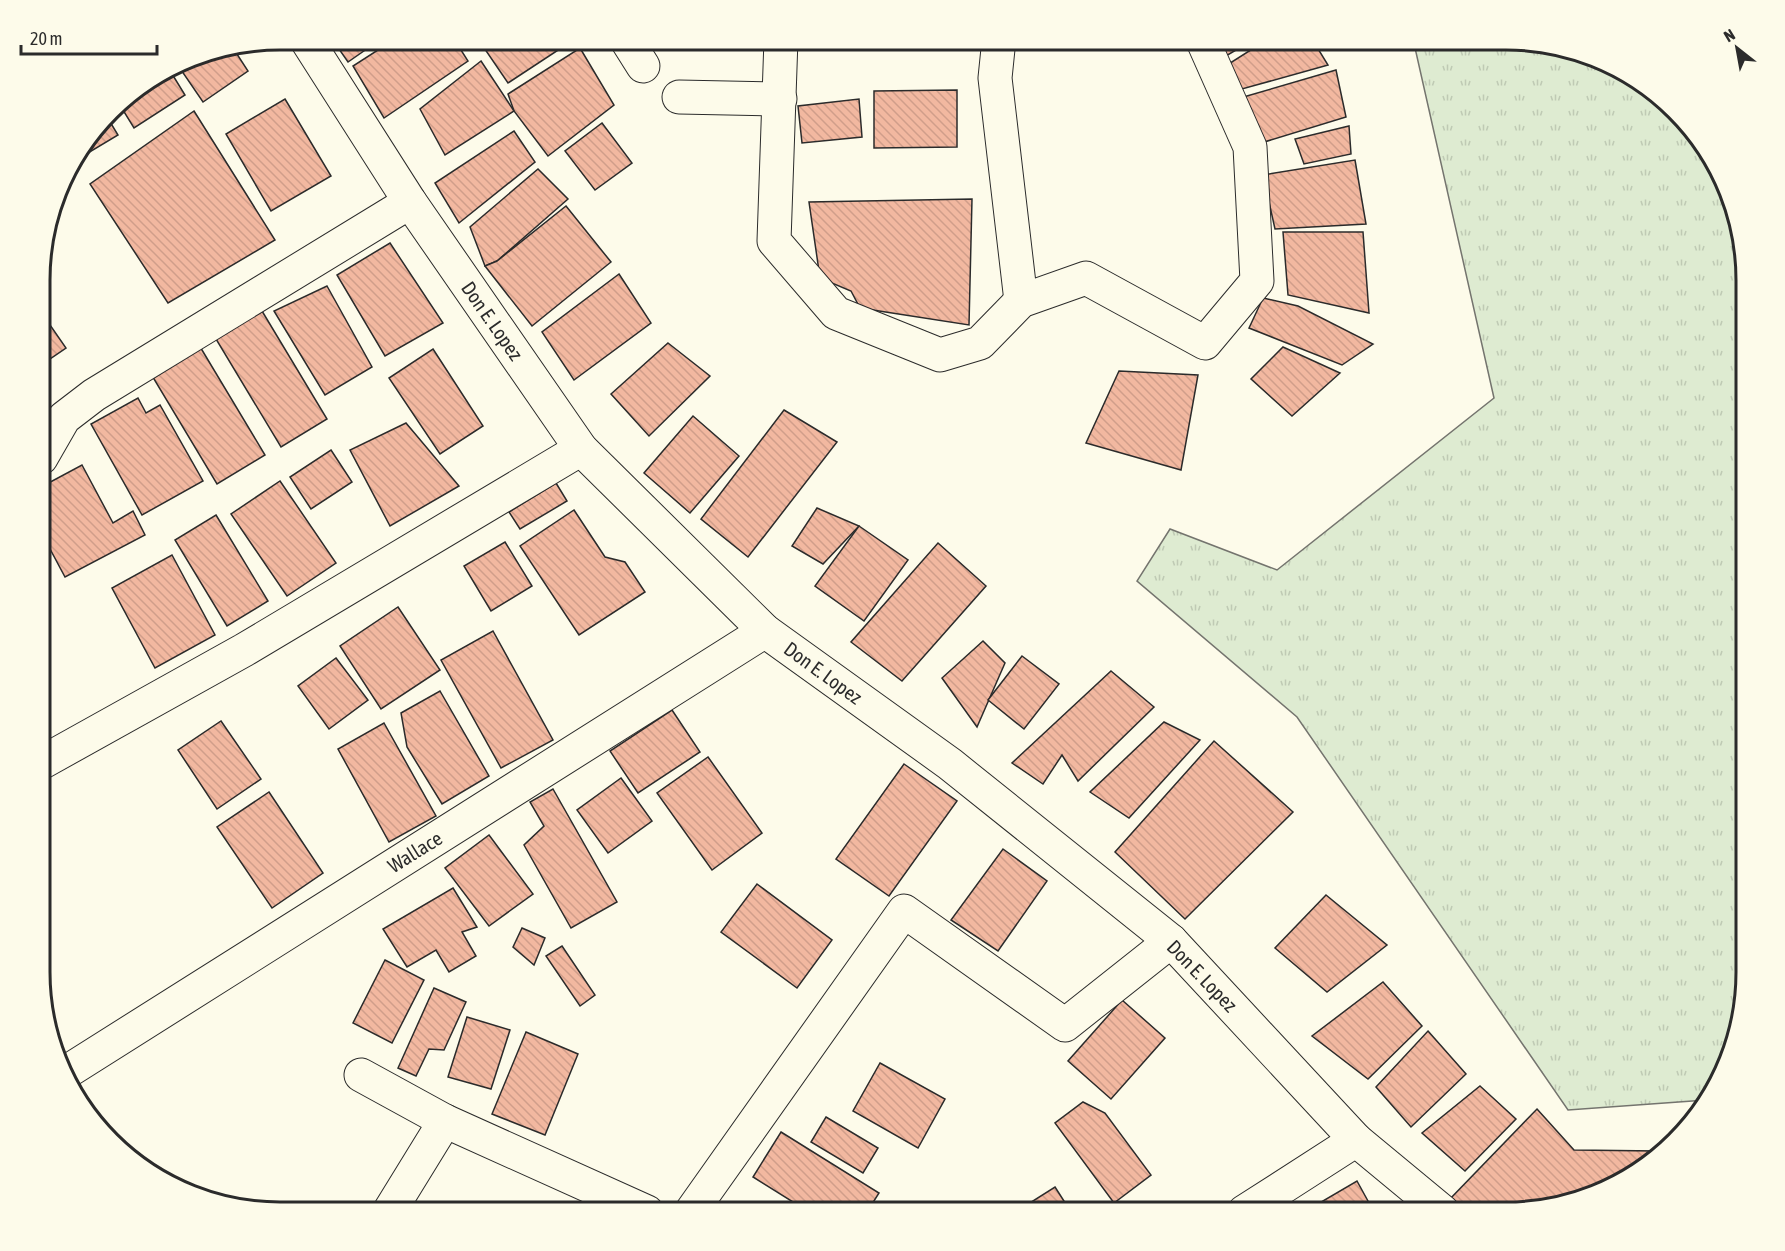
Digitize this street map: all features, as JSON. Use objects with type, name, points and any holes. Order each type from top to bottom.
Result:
[{"type":"street","name":"Don E. Lopez","points":[[313,50],[410,202],[581,449],[765,631],[950,764],[1171,941],[1356,1140],[1431,1202]]},
{"type":"street","points":[[781,50],[774,241],[836,313],[940,356],[980,343],[1021,301],[1086,278],[1205,343],[1257,281],[1250,147],[1207,50]]},
{"type":"street","points":[[998,50],[995,78],[1021,301]]},
{"type":"street","points":[[679,97],[780,99]]},
{"type":"street","points":[[50,442],[63,418],[94,395],[410,202]]},
{"type":"street","points":[[50,758],[244,650],[581,449]]},
{"type":"street","name":"Wallace","points":[[72,1070],[765,631]]},
{"type":"street","points":[[698,1202],[904,911],[1065,1025],[1171,941]]},
{"type":"street","points":[[361,1075],[445,1121],[624,1202]]},
{"type":"street","points":[[395,1202],[445,1121]]},
{"type":"street","points":[[1260,1202],[1356,1140]]},
{"type":"green space","points":[[1415,50],[1535,51],[1565,57],[1620,80],[1657,107],[1688,140],[1712,178],[1728,220],[1734,250],[1736,280],[1736,971],[1734,1001],[1728,1031],[1712,1073],[1696,1101],[1568,1110],[1297,717],[1137,581],[1170,529],[1277,570],[1494,398]]},
{"type":"building","points":[[340,50],[365,50],[348,62]]},
{"type":"building","points":[[378,50],[461,50],[468,61],[384,118],[353,66]]},
{"type":"building","points":[[486,50],[558,50],[508,83]]},
{"type":"building","points":[[577,50],[581,50],[614,105],[548,156],[514,111],[508,94]]},
{"type":"building","points":[[1211,50],[1236,50],[1219,60]]},
{"type":"building","points":[[1251,50],[1319,50],[1328,65],[1242,89],[1227,65]]},
{"type":"building","points":[[237,54],[248,71],[203,102],[182,71],[220,57]]},
{"type":"building","points":[[481,61],[514,111],[445,155],[420,109]]},
{"type":"building","points":[[1336,70],[1346,117],[1261,143],[1240,98]]},
{"type":"building","points":[[173,76],[185,95],[134,128],[124,111],[152,88]]},
{"type":"building","points":[[957,90],[957,147],[874,148],[874,91]]},
{"type":"building","points":[[285,99],[331,176],[271,211],[226,134]]},
{"type":"building","points":[[859,99],[862,137],[802,143],[798,106]]},
{"type":"building","points":[[194,111],[275,240],[168,303],[90,184]]},
{"type":"building","points":[[602,123],[632,163],[595,190],[565,151]]},
{"type":"building","points":[[111,124],[118,135],[87,154]]},
{"type":"building","points":[[1349,126],[1351,154],[1304,164],[1295,139]]},
{"type":"building","points":[[514,131],[535,162],[459,223],[435,183]]},
{"type":"building","points":[[1355,160],[1366,224],[1275,229],[1263,175]]},
{"type":"building","points":[[538,169],[568,199],[497,261],[485,266],[470,227]]},
{"type":"building","points":[[972,199],[969,325],[860,308],[851,291],[820,278],[809,202]]},
{"type":"building","points":[[566,206],[611,262],[532,326],[485,266],[497,261]]},
{"type":"building","points":[[1283,232],[1363,232],[1369,313],[1288,295]]},
{"type":"building","points":[[390,243],[443,323],[385,356],[337,275]]},
{"type":"building","points":[[619,274],[651,323],[574,380],[542,332]]},
{"type":"building","points":[[327,286],[372,367],[325,395],[274,311]]},
{"type":"building","points":[[1263,298],[1298,306],[1373,344],[1342,365],[1249,328]]},
{"type":"building","points":[[262,311],[327,419],[281,447],[216,339]]},
{"type":"building","points":[[50,325],[66,348],[50,359]]},
{"type":"building","points":[[668,343],[710,376],[649,436],[611,394]]},
{"type":"building","points":[[199,345],[265,455],[217,484],[151,374]]},
{"type":"building","points":[[1283,347],[1340,373],[1292,416],[1251,379]]},
{"type":"building","points":[[433,349],[483,426],[440,454],[389,378]]},
{"type":"building","points":[[1119,371],[1198,375],[1181,470],[1086,443]]},
{"type":"building","points":[[138,398],[146,413],[160,405],[203,481],[142,515],[91,424]]},
{"type":"building","points":[[784,410],[837,442],[748,557],[701,519]]},
{"type":"building","points":[[693,416],[739,456],[690,513],[644,473]]},
{"type":"building","points":[[406,423],[459,486],[390,526],[350,450]]},
{"type":"building","points":[[331,450],[352,482],[311,509],[290,477]]},
{"type":"building","points":[[82,465],[113,523],[133,511],[145,535],[65,577],[50,549],[50,482]]},
{"type":"building","points":[[280,481],[336,563],[287,596],[231,514]]},
{"type":"building","points":[[556,483],[567,501],[520,529],[509,512]]},
{"type":"building","points":[[817,508],[859,526],[823,564],[792,546]]},
{"type":"building","points":[[574,510],[605,557],[625,562],[645,592],[579,635],[520,546]]},
{"type":"building","points":[[216,515],[268,601],[227,626],[175,540]]},
{"type":"building","points":[[859,526],[908,560],[864,621],[815,586]]},
{"type":"building","points":[[505,542],[532,586],[491,611],[464,566]]},
{"type":"building","points":[[938,543],[986,586],[902,681],[851,642]]},
{"type":"building","points":[[172,555],[215,635],[155,668],[112,588]]},
{"type":"building","points":[[398,607],[440,670],[381,709],[340,646]]},
{"type":"building","points":[[493,631],[553,740],[501,768],[441,660]]},
{"type":"building","points":[[983,641],[1005,663],[977,727],[942,678]]},
{"type":"building","points":[[1022,656],[1059,684],[1024,729],[988,700]]},
{"type":"building","points":[[336,658],[368,700],[329,729],[298,686]]},
{"type":"building","points":[[1111,671],[1154,707],[1078,781],[1062,755],[1043,784],[1012,763]]},
{"type":"building","points":[[440,691],[489,776],[442,804],[407,747],[401,713]]},
{"type":"building","points":[[672,710],[700,752],[638,793],[610,751]]},
{"type":"building","points":[[221,721],[261,779],[217,809],[178,750]]},
{"type":"building","points":[[1164,722],[1200,740],[1129,818],[1090,792]]},
{"type":"building","points":[[384,723],[436,816],[389,842],[338,749]]},
{"type":"building","points":[[1214,741],[1293,812],[1185,919],[1115,852]]},
{"type":"building","points":[[708,757],[762,833],[712,870],[657,793]]},
{"type":"building","points":[[904,764],[957,801],[889,896],[836,859]]},
{"type":"building","points":[[621,778],[652,821],[608,853],[577,810]]},
{"type":"building","points":[[553,789],[617,902],[571,928],[524,845],[544,826],[530,802]]},
{"type":"building","points":[[269,792],[323,873],[272,908],[217,827]]},
{"type":"building","points":[[489,835],[533,894],[489,926],[445,868]]},
{"type":"building","points":[[1003,849],[1047,881],[998,951],[951,920]]},
{"type":"building","points":[[757,884],[832,940],[797,988],[721,932]]},
{"type":"building","points":[[453,888],[477,927],[462,932],[476,956],[449,972],[436,950],[407,967],[383,929]]},
{"type":"building","points":[[1326,895],[1387,945],[1327,992],[1275,948]]},
{"type":"building","points":[[522,928],[545,938],[534,965],[513,947]]},
{"type":"building","points":[[562,946],[595,995],[580,1006],[546,956]]},
{"type":"building","points":[[385,960],[424,980],[392,1043],[353,1023]]},
{"type":"building","points":[[1383,982],[1422,1026],[1368,1079],[1312,1036]]},
{"type":"building","points":[[434,988],[466,1002],[444,1050],[429,1049],[416,1076],[398,1068]]},
{"type":"building","points":[[1122,1000],[1165,1038],[1111,1099],[1068,1061]]},
{"type":"building","points":[[467,1017],[510,1030],[491,1089],[448,1077]]},
{"type":"building","points":[[1428,1031],[1466,1074],[1411,1127],[1376,1087]]},
{"type":"building","points":[[526,1032],[578,1054],[545,1135],[492,1114]]},
{"type":"building","points":[[880,1063],[945,1099],[918,1148],[853,1111]]},
{"type":"building","points":[[1480,1086],[1516,1119],[1465,1171],[1422,1133]]},
{"type":"building","points":[[1083,1102],[1105,1113],[1151,1175],[1113,1202],[1055,1123]]},
{"type":"building","points":[[1537,1109],[1574,1150],[1649,1151],[1607,1178],[1565,1194],[1535,1200],[1505,1202],[1451,1202],[1449,1200]]},
{"type":"building","points":[[826,1117],[878,1148],[863,1173],[811,1142]]},
{"type":"building","points":[[781,1132],[879,1193],[873,1202],[793,1202],[753,1177]]},
{"type":"building","points":[[1357,1181],[1369,1202],[1321,1202]]},
{"type":"building","points":[[1055,1187],[1065,1202],[1031,1202]]}]
